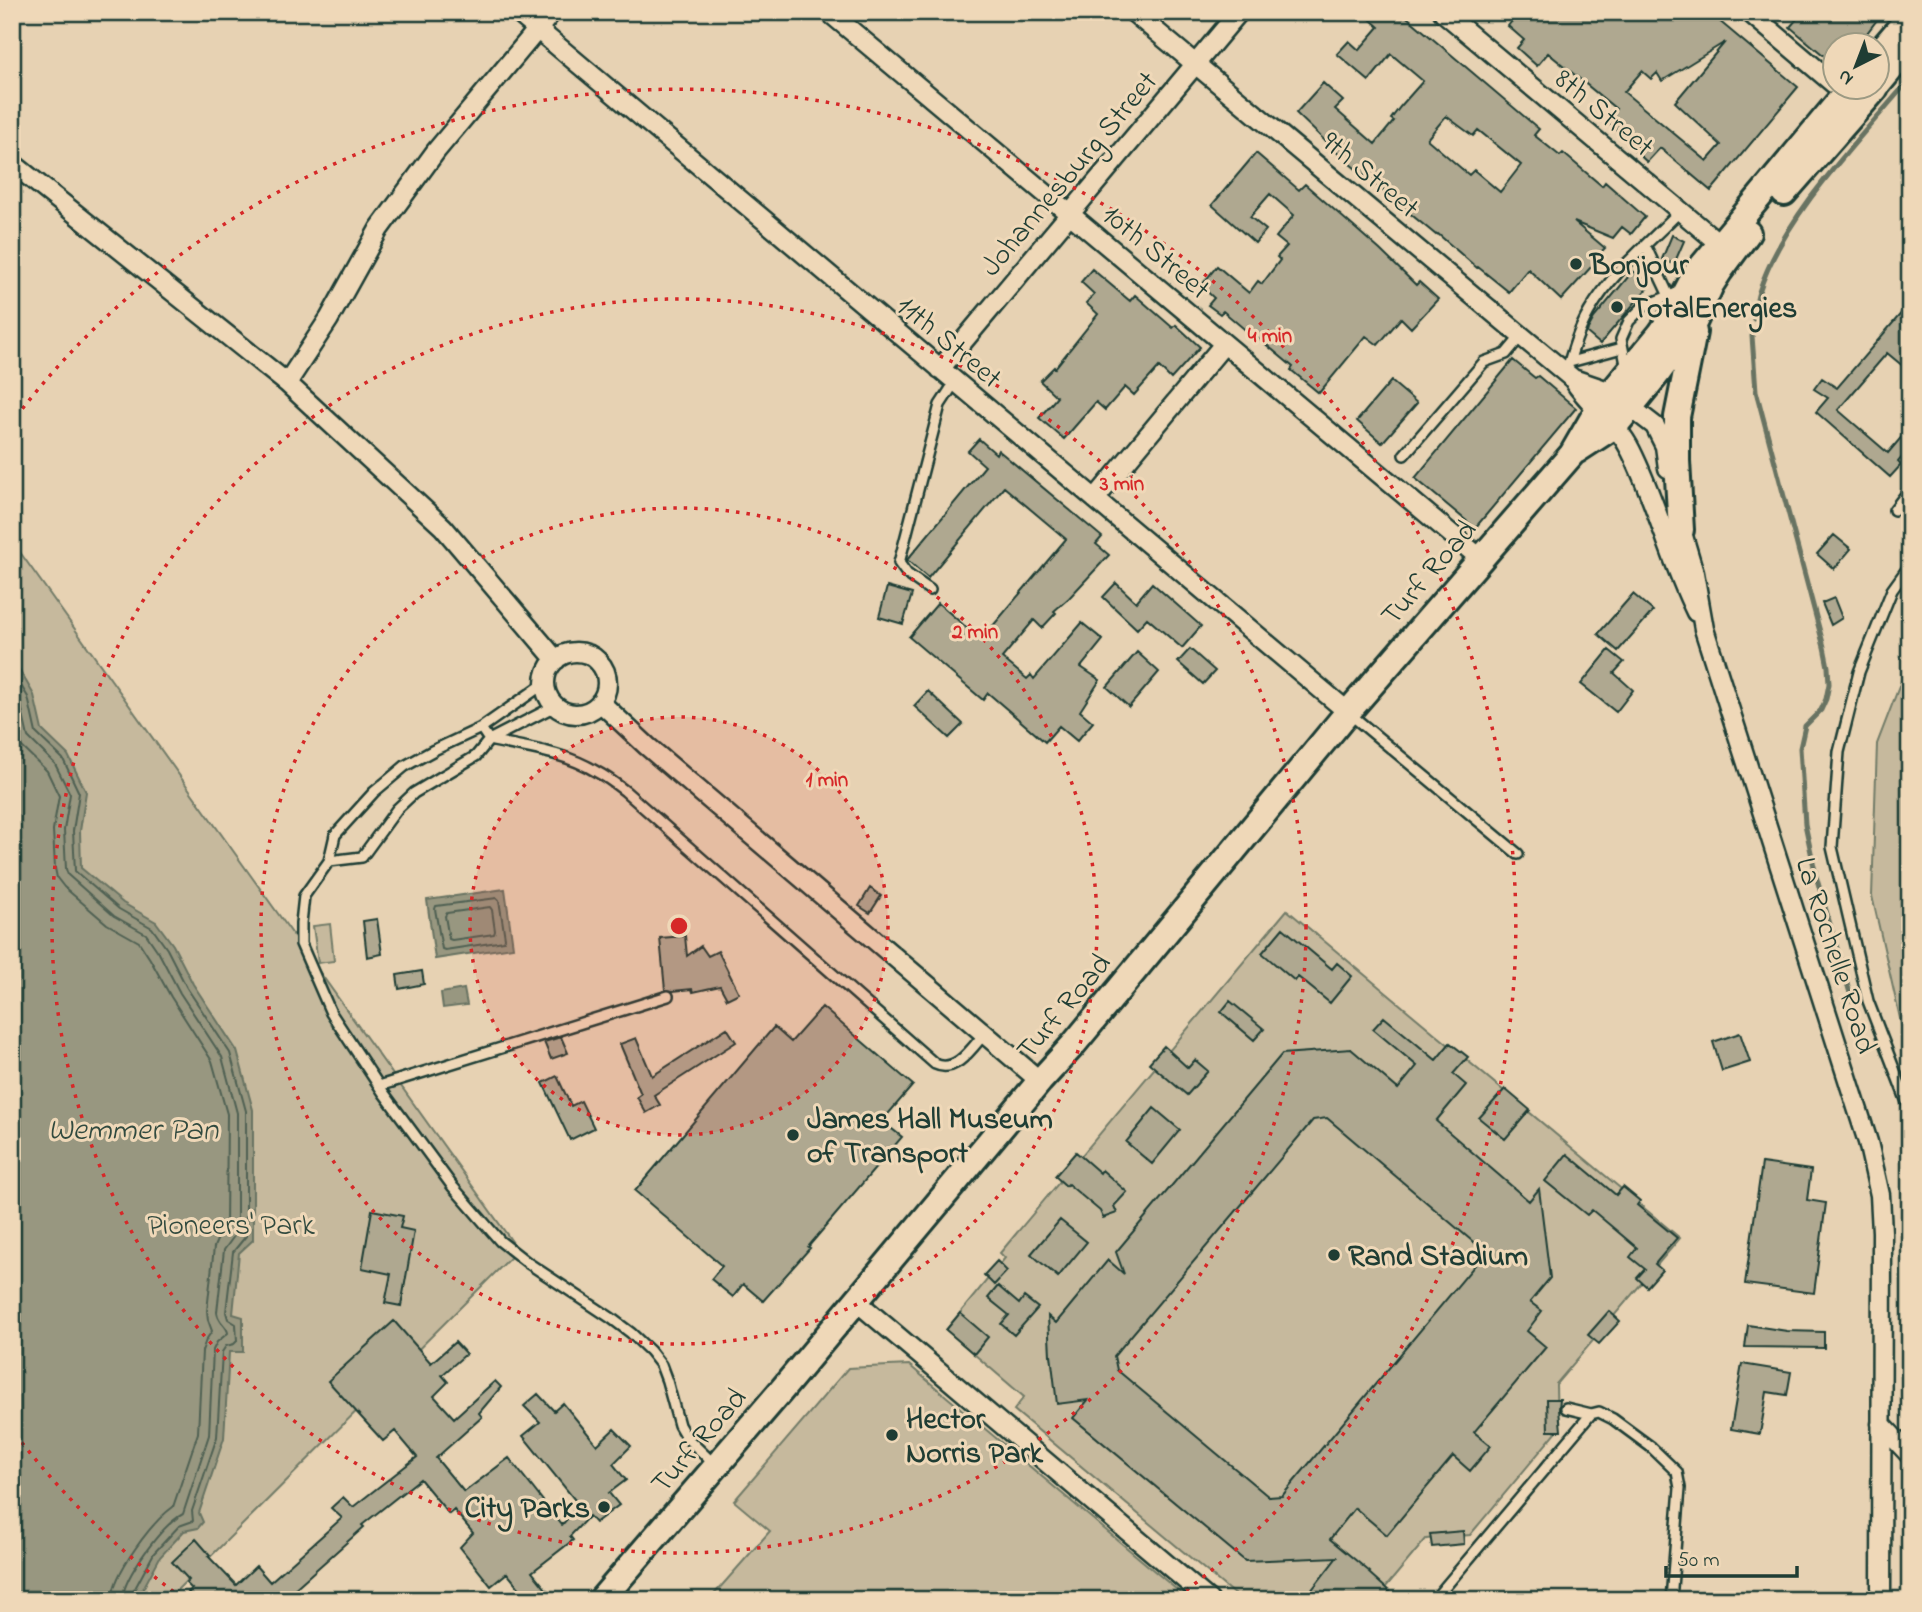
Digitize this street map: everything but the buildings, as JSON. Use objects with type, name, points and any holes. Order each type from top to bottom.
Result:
[{"type":"main road","points":[[1890,40],[1910,16]]},
{"type":"main road","name":"Turf Road","points":[[1890,62],[1910,46]]},
{"type":"main road","name":"Turf Road","points":[[1614,408],[1628,374],[1675,311],[1678,292],[1696,272],[1725,249],[1844,102]]},
{"type":"main road","name":"Turf Road","points":[[601,1600],[1073,1045],[1348,712],[1572,454],[1614,408],[1671,356],[1695,321],[1725,249]]},
{"type":"main road","points":[[1681,530],[1677,417],[1695,321]]},
{"type":"street","name":"11th Street","points":[[517,12],[1348,712]]},
{"type":"street","points":[[287,383],[329,319],[379,229],[436,151],[552,12]]},
{"type":"street","name":"10th Street","points":[[829,12],[1482,559]]},
{"type":"street","name":"9th Street","points":[[1133,12],[1521,336],[1570,371],[1580,390],[1614,408]]},
{"type":"street","name":"Johannesburg Street","points":[[940,369],[1239,12]]},
{"type":"street","name":"8th Street","points":[[1443,12],[1725,249]]},
{"type":"street","points":[[1749,12],[1820,65]]},
{"type":"street","points":[[12,163],[287,383],[443,527],[556,660]]},
{"type":"street","points":[[1095,499],[1224,344]]},
{"type":"street","name":"La Rochelle Road","points":[[1614,408],[1655,426],[1661,436],[1667,457],[1670,486],[1694,572],[1703,629]]},
{"type":"street","name":"La Rochelle Road","points":[[1614,408],[1682,585],[1703,629],[1868,1142],[1880,1195],[1881,1600]]},
{"type":"street","points":[[572,653],[580,653],[596,660],[602,666],[607,684],[595,708],[571,713],[555,706],[546,692],[545,683],[550,666],[556,660],[572,653]]},
{"type":"street","points":[[600,702],[647,746],[1040,1081]]},
{"type":"street","points":[[856,1301],[1209,1600]]},
{"type":"street","points":[[1881,1424],[1910,1455]]},
{"type":"lane","points":[[1570,371],[1575,342],[1589,311],[1621,268],[1680,211]]},
{"type":"lane","points":[[1628,374],[1621,340],[1629,321],[1644,306],[1678,292],[1645,246]]},
{"type":"lane","points":[[1404,455],[1484,362],[1506,354],[1521,336]]},
{"type":"lane","points":[[1570,371],[1622,348]]},
{"type":"lane","points":[[930,590],[907,575],[900,563],[940,405],[955,382]]},
{"type":"lane","points":[[1894,510],[1910,489]]},
{"type":"lane","points":[[1910,565],[1892,590],[1859,672],[1839,752],[1832,847],[1868,1001],[1910,1110]]},
{"type":"lane","points":[[545,683],[481,728],[417,759],[387,780],[335,835],[329,860],[304,896],[300,923],[301,944],[331,1013],[379,1086],[453,1187],[500,1241],[528,1263],[611,1318],[650,1351],[661,1365],[679,1425],[697,1449],[716,1466]]},
{"type":"lane","points":[[329,860],[362,857],[397,809],[414,793],[476,756],[489,740],[555,706]]},
{"type":"lane","points":[[1348,712],[1518,854]]},
{"type":"lane","points":[[481,728],[489,740],[555,754],[585,765],[618,786],[934,1064],[942,1068],[950,1067],[985,1033]]},
{"type":"lane","points":[[379,1086],[668,996]]},
{"type":"lane","points":[[1566,1408],[1591,1414],[1599,1412],[1613,1419],[1651,1447],[1677,1472],[1680,1488],[1671,1600]]},
{"type":"lane","points":[[1434,1600],[1591,1414]]},
{"type":"green space","name":"Pioneers' Park","points":[[12,541],[518,1250],[167,1600],[12,1600]]},
{"type":"green space","points":[[1910,658],[1910,1062],[1872,896],[1877,744]]},
{"type":"green space","name":"Rand Stadium","points":[[1287,910],[1680,1238],[1556,1384],[1557,1431],[1470,1535],[1426,1539],[1375,1600],[1241,1600],[1014,1410],[1024,1397],[946,1330],[1005,1258],[1000,1253]]},
{"type":"green space","points":[[330,924],[334,961],[318,963],[313,926]]},
{"type":"green space","name":"Hector Norris Park","points":[[909,1365],[1189,1600],[709,1600],[770,1531],[734,1501],[848,1368]]},
{"type":"water","name":"Wemmer Pan","points":[[12,657],[34,695],[42,730],[68,755],[86,792],[80,831],[81,868],[123,903],[156,922],[173,945],[193,984],[237,1051],[253,1110],[253,1240],[239,1253],[233,1314],[243,1317],[243,1352],[229,1352],[224,1438],[199,1513],[203,1522],[198,1528],[184,1531],[160,1557],[137,1600],[12,1600]]},
{"type":"water","points":[[505,889],[513,947],[435,959],[427,900]]},
{"type":"water","points":[[464,989],[467,1005],[443,1008],[441,993]]},
{"type":"waterway","points":[[1754,319],[1759,292],[1785,236],[1824,180],[1910,79]]},
{"type":"waterway","points":[[1752,336],[1756,391],[1828,667],[1826,699],[1821,710],[1805,726],[1800,748],[1805,824],[1816,876],[1852,1000]]},
{"type":"place","name":"Bonjour","points":[[1576,264]]},
{"type":"place","name":"TotalEnergies","points":[[1617,307]]},
{"type":"place","name":"James Hall Museum of Transport","points":[[793,1135]]},
{"type":"place","name":"Rand Stadium","points":[[1334,1255]]},
{"type":"place","name":"Hector Norris Park","points":[[892,1435]]},
{"type":"place","name":"City Parks","points":[[604,1507]]}]
